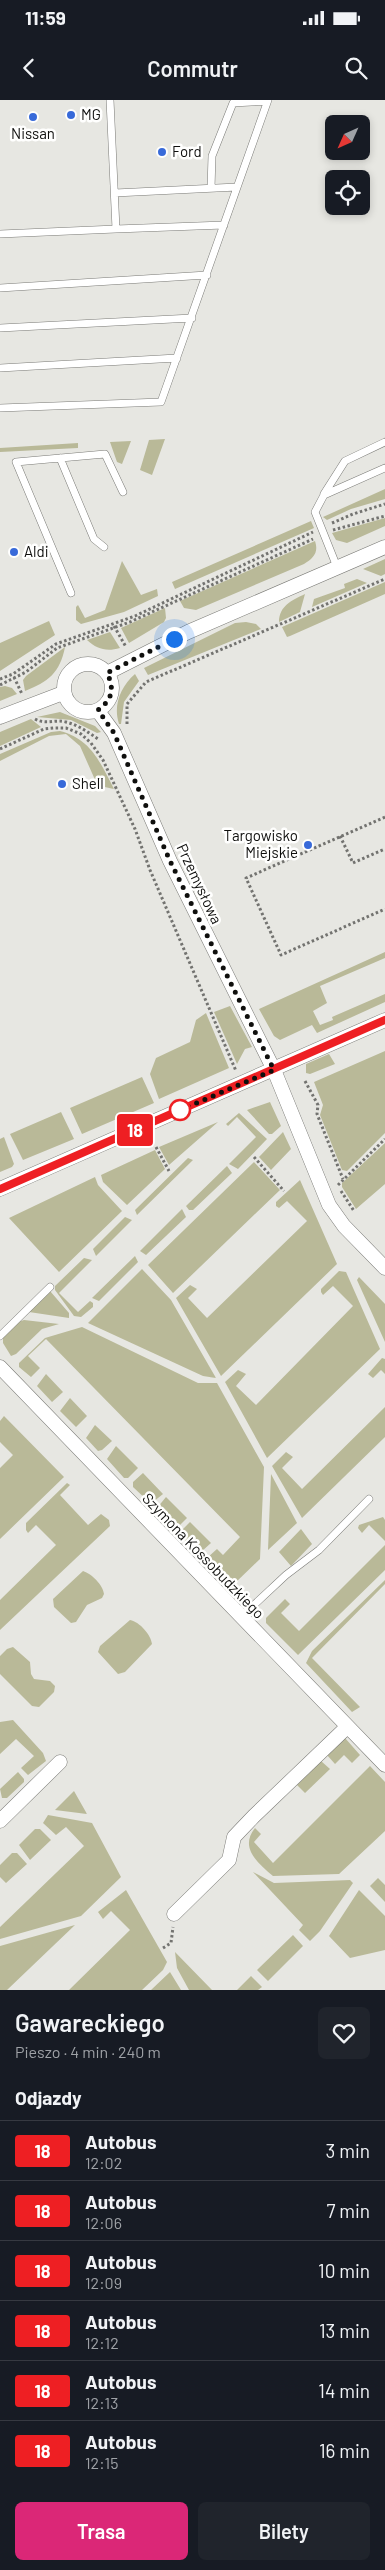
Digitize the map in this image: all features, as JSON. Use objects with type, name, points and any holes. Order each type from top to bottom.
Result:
[{"type":"street","points":[[352,560],[385,540]]},
{"type":"street","points":[[107,673],[188,632],[385,547]]},
{"type":"street","points":[[93,664],[107,673],[112,683],[112,694],[107,704],[98,710],[87,713],[76,710],[68,704],[63,694],[63,682],[68,672],[77,666],[93,664]]},
{"type":"street","points":[[0,717],[63,694]]},
{"type":"street","name":"Przemysłowa","points":[[98,710],[114,733],[170,861],[274,1070],[329,1205],[344,1226],[385,1268]]},
{"type":"street","points":[[0,1189],[385,1020]]},
{"type":"street","name":"Szymona Kossobudzkiego","points":[[0,1367],[385,1765]]},
{"type":"street","points":[[174,1914],[229,1860],[234,1837],[347,1727]]},
{"type":"street","points":[[0,1822],[60,1762]]},
{"type":"lane","points":[[110,100],[116,228]]},
{"type":"lane","points":[[0,408],[161,402],[267,100],[233,103],[212,156],[211,188]]},
{"type":"lane","points":[[115,192],[237,187]]},
{"type":"lane","points":[[0,234],[224,225]]},
{"type":"lane","points":[[0,288],[207,275]]},
{"type":"lane","points":[[0,328],[192,318]]},
{"type":"lane","points":[[0,368],[177,358]]},
{"type":"lane","points":[[337,567],[321,532],[315,512],[345,461],[385,442]]},
{"type":"lane","points":[[71,593],[16,462],[105,454],[123,492]]},
{"type":"lane","points":[[60,458],[94,539],[104,547]]},
{"type":"lane","points":[[324,495],[385,468]]},
{"type":"lane","points":[[0,1336],[50,1287]]},
{"type":"lane","points":[[241,1618],[286,1575],[319,1550],[370,1499]]},
{"type":"path","points":[[0,679],[26,672],[57,648],[130,622],[321,532],[353,514],[385,504]]},
{"type":"path","points":[[321,532],[385,516]]},
{"type":"path","points":[[91,743],[127,727],[127,704],[146,682],[385,579]]},
{"type":"path","points":[[0,684],[14,676]]},
{"type":"path","points":[[14,676],[34,718],[42,723],[65,722],[80,727],[99,740],[102,745]]},
{"type":"path","points":[[0,749],[48,728],[66,728],[81,734],[91,743],[103,760],[135,829],[150,870],[236,1072]]},
{"type":"path","points":[[385,817],[246,878],[281,954],[385,909]]},
{"type":"path","points":[[340,836],[353,863],[385,848]]},
{"type":"path","points":[[305,1081],[318,1105],[317,1114],[344,1179]]},
{"type":"path","points":[[357,1216],[338,1185],[385,1139]]},
{"type":"path","points":[[156,1147],[169,1170]]},
{"type":"path","points":[[254,1157],[284,1191]]},
{"type":"path","points":[[163,1948],[171,1943],[174,1914]]},
{"type":"green space","points":[[165,439],[152,475],[140,470],[149,440]]},
{"type":"green space","points":[[131,441],[122,464],[117,462],[110,442]]},
{"type":"green space","points":[[78,443],[78,448],[0,452],[0,448]]},
{"type":"green space","points":[[385,489],[385,499],[351,509],[327,520],[323,517]]},
{"type":"green space","points":[[385,518],[385,526],[347,543],[336,540],[332,533]]},
{"type":"green space","points":[[311,521],[314,528],[175,589],[172,582]]},
{"type":"green space","points":[[315,541],[316,552],[304,564],[196,610],[184,608],[180,601]]},
{"type":"green space","points":[[385,559],[385,574],[381,576],[363,569]]},
{"type":"green space","points":[[122,561],[141,595],[157,589],[158,596],[124,612],[81,624],[76,620],[76,607],[78,605],[85,618],[105,610]]},
{"type":"green space","points":[[357,579],[367,583],[312,607],[314,599],[345,588],[344,584]]},
{"type":"green space","points":[[385,582],[385,594],[290,636],[287,637],[282,627]]},
{"type":"green space","points":[[305,594],[300,612],[279,622],[281,612],[287,604]]},
{"type":"green space","points":[[165,608],[166,618],[164,622],[129,643],[121,628]]},
{"type":"green space","points":[[49,621],[55,635],[0,671],[0,643]]},
{"type":"green space","points":[[246,622],[256,624],[261,629],[148,675],[144,668],[235,623]]},
{"type":"green space","points":[[110,632],[120,648],[102,649],[94,646],[87,640]]},
{"type":"green space","points":[[65,647],[60,664],[52,675],[40,684],[25,691],[23,680],[26,676]]},
{"type":"green space","points":[[135,674],[139,681],[124,702],[121,724],[119,724],[117,704],[119,697],[125,685]]},
{"type":"green space","points":[[0,687],[12,688],[17,694],[0,701]]},
{"type":"green space","points":[[60,712],[95,726],[101,732],[97,733],[71,720],[37,717]]},
{"type":"green space","points":[[31,719],[41,727],[0,746],[0,732]]},
{"type":"green space","points":[[60,731],[80,740],[87,746],[99,761],[114,789],[100,786],[96,782],[80,746],[66,734],[49,736],[0,761],[0,754],[51,732]]},
{"type":"green space","points":[[385,952],[385,958],[320,986],[327,1003],[313,1011],[320,1025],[333,1020],[332,1017],[385,994],[385,1002],[317,1033],[312,1025],[280,1040],[274,1036],[259,1009]]},
{"type":"green space","points":[[230,1006],[252,1047],[245,1049],[237,1064],[214,1012]]},
{"type":"green space","points":[[206,1013],[229,1068],[159,1099],[150,1074],[156,1058],[190,1042],[196,1020]]},
{"type":"green space","points":[[385,1051],[385,1133],[347,1171],[342,1170],[320,1115],[323,1105],[314,1082]]},
{"type":"green space","points":[[329,1054],[335,1064],[310,1074],[306,1073],[306,1064]]},
{"type":"green space","points":[[142,1077],[154,1103],[82,1134],[70,1108]]},
{"type":"green space","points":[[270,1102],[281,1126],[272,1134],[269,1134],[247,1110]]},
{"type":"green space","points":[[61,1112],[74,1139],[23,1160],[10,1134]]},
{"type":"green space","points":[[239,1113],[267,1139],[238,1169],[229,1164],[256,1137],[237,1117],[228,1126],[226,1124]]},
{"type":"green space","points":[[218,1122],[169,1165],[159,1147]]},
{"type":"green space","points":[[283,1132],[291,1149],[271,1170],[259,1157]]},
{"type":"green space","points":[[4,1137],[14,1164],[12,1167],[0,1172],[0,1139]]},
{"type":"green space","points":[[385,1143],[385,1184],[356,1209],[342,1187],[342,1183]]},
{"type":"green space","points":[[155,1150],[165,1169],[127,1205],[103,1182],[101,1175]]},
{"type":"green space","points":[[188,1158],[193,1160],[137,1215],[135,1210]]},
{"type":"green space","points":[[254,1162],[280,1190],[173,1293],[148,1265]]},
{"type":"green space","points":[[227,1166],[232,1173],[193,1210],[189,1210],[186,1206]]},
{"type":"green space","points":[[95,1177],[98,1185],[122,1211],[59,1272],[9,1218]]},
{"type":"green space","points":[[300,1180],[337,1264],[221,1376],[176,1298],[190,1285],[197,1289],[188,1298],[207,1318],[307,1221],[287,1201],[279,1208],[276,1206],[276,1202]]},
{"type":"green space","points":[[182,1209],[186,1217],[146,1255],[140,1251]]},
{"type":"green space","points":[[125,1217],[132,1220],[96,1256],[93,1249]]},
{"type":"green space","points":[[135,1256],[138,1262],[99,1301],[92,1298]]},
{"type":"green space","points":[[84,1258],[92,1260],[59,1293],[78,1312],[90,1301],[93,1303],[93,1307],[81,1317],[74,1316],[55,1290],[55,1286]]},
{"type":"green space","points":[[142,1269],[171,1300],[216,1378],[203,1376],[88,1323]]},
{"type":"green space","points":[[339,1271],[346,1272],[380,1349],[267,1458],[225,1382],[238,1370],[246,1374],[236,1386],[256,1405],[353,1306],[333,1286],[323,1295],[321,1292],[321,1289]]},
{"type":"green space","points":[[359,1277],[385,1304],[385,1342],[357,1280]]},
{"type":"green space","points":[[50,1291],[69,1313],[69,1318],[29,1312]]},
{"type":"green space","points":[[24,1320],[59,1324],[42,1329],[16,1354],[11,1356],[3,1343],[3,1336],[18,1322]]},
{"type":"green space","points":[[82,1327],[198,1383],[217,1383],[264,1467],[260,1559],[233,1585],[230,1585],[206,1562],[207,1558],[217,1549],[223,1555],[240,1537],[46,1339],[28,1356],[40,1368],[31,1377],[19,1367],[19,1363],[45,1338]]},
{"type":"green space","points":[[382,1358],[385,1359],[385,1374],[381,1370],[373,1378],[368,1374]]},
{"type":"green space","points":[[46,1374],[63,1392],[52,1402],[37,1386]]},
{"type":"green space","points":[[70,1398],[87,1416],[76,1427],[60,1411]]},
{"type":"green space","points":[[385,1407],[385,1437],[302,1518],[272,1466],[286,1452],[293,1457],[282,1468],[302,1489]]},
{"type":"green space","points":[[4,1416],[64,1477],[0,1539],[0,1468],[13,1455],[0,1442],[0,1421]]},
{"type":"green space","points":[[95,1425],[112,1441],[102,1450],[98,1451],[86,1438]]},
{"type":"green space","points":[[116,1446],[138,1468],[128,1478],[124,1478],[107,1459]]},
{"type":"green space","points":[[143,1473],[163,1494],[153,1502],[149,1502],[133,1487],[133,1482]]},
{"type":"green space","points":[[271,1474],[297,1523],[268,1550]]},
{"type":"green space","points":[[67,1483],[70,1485],[60,1495],[88,1525],[101,1514],[109,1520],[110,1526],[0,1630],[0,1600],[56,1545],[36,1525],[28,1533],[26,1523]]},
{"type":"green space","points":[[166,1497],[187,1518],[177,1528],[174,1528],[157,1511],[157,1508]]},
{"type":"green space","points":[[383,1517],[385,1520],[385,1541],[369,1525],[362,1533],[358,1528],[359,1525]]},
{"type":"green space","points":[[190,1522],[211,1543],[201,1552],[197,1552],[180,1536],[181,1531]]},
{"type":"green space","points":[[301,1529],[312,1544],[291,1566],[279,1552]]},
{"type":"green space","points":[[385,1545],[385,1570],[298,1655],[266,1623],[266,1618],[285,1599],[290,1604],[281,1613],[299,1631]]},
{"type":"green space","points":[[83,1571],[96,1580],[102,1587],[104,1594],[102,1598],[87,1605],[76,1622],[71,1623],[54,1607],[53,1599]]},
{"type":"green space","points":[[385,1580],[385,1584],[312,1658],[360,1707],[352,1712],[306,1663],[312,1651]]},
{"type":"green space","points":[[130,1620],[138,1623],[144,1629],[150,1637],[152,1644],[125,1672],[118,1674],[98,1652],[100,1646]]},
{"type":"green space","points":[[13,1647],[30,1662],[31,1674],[34,1679],[50,1681],[55,1686],[54,1692],[39,1707],[32,1706],[0,1674],[0,1656],[7,1649]]},
{"type":"green space","points":[[13,1720],[43,1753],[46,1761],[28,1775],[21,1768],[34,1756],[16,1739],[0,1754],[0,1722]]},
{"type":"green space","points":[[345,1738],[360,1755],[352,1763],[344,1755],[335,1764],[327,1755]]},
{"type":"green space","points":[[321,1761],[330,1769],[305,1793],[297,1785]]},
{"type":"green space","points":[[370,1766],[385,1782],[385,1831],[339,1874],[273,1876],[252,1855],[249,1842],[255,1828],[261,1834],[254,1842],[273,1863]]},
{"type":"green space","points":[[18,1772],[24,1779],[24,1782],[7,1798],[2,1798],[0,1789]]},
{"type":"green space","points":[[74,1791],[87,1814],[55,1810]]},
{"type":"green space","points":[[48,1815],[92,1823],[121,1877],[81,1916],[0,1939],[0,1927],[84,1846],[66,1827],[56,1835],[43,1823]]},
{"type":"green space","points":[[35,1829],[40,1829],[51,1840],[30,1860],[19,1845]]},
{"type":"green space","points":[[12,1853],[17,1853],[27,1864],[6,1883],[0,1877],[0,1865]]},
{"type":"green space","points":[[253,1872],[274,1883],[350,1880],[353,1883],[320,1931],[310,1941],[299,1930],[303,1925]]},
{"type":"green space","points":[[378,1878],[385,1885],[385,1902],[370,1886]]},
{"type":"green space","points":[[126,1890],[167,1962],[163,1970],[142,1990],[69,1990],[130,1930],[111,1911],[103,1919],[98,1912]]},
{"type":"green space","points":[[359,1890],[385,1916],[385,1950],[350,1958],[329,1936]]},
{"type":"green space","points":[[75,1925],[7,1990],[0,1990],[0,1946]]},
{"type":"green space","points":[[293,1935],[303,1946],[268,1981],[257,1970]]},
{"type":"green space","points":[[175,1952],[212,1990],[189,1990],[177,1968]]},
{"type":"green space","points":[[170,1972],[181,1990],[151,1990]]},
{"type":"green space","points":[[251,1976],[262,1987],[258,1990],[237,1990]]},
{"type":"bus line","name":"18","points":[[0,1189],[385,1020]]},
{"type":"place","name":"MG","points":[[71,115]]},
{"type":"place","name":"Nissan","points":[[33,117]]},
{"type":"place","name":"Ford","points":[[162,152]]},
{"type":"place","name":"Aldi","points":[[14,552]]},
{"type":"place","name":"Shell","points":[[62,784]]},
{"type":"place","name":"Targowisko Miejskie","points":[[308,845]]},
{"type":"route","points":[[174,639],[107,673],[112,683],[112,694],[107,704],[98,710],[114,733],[170,861],[234,994],[274,1070],[180,1110]]}]
